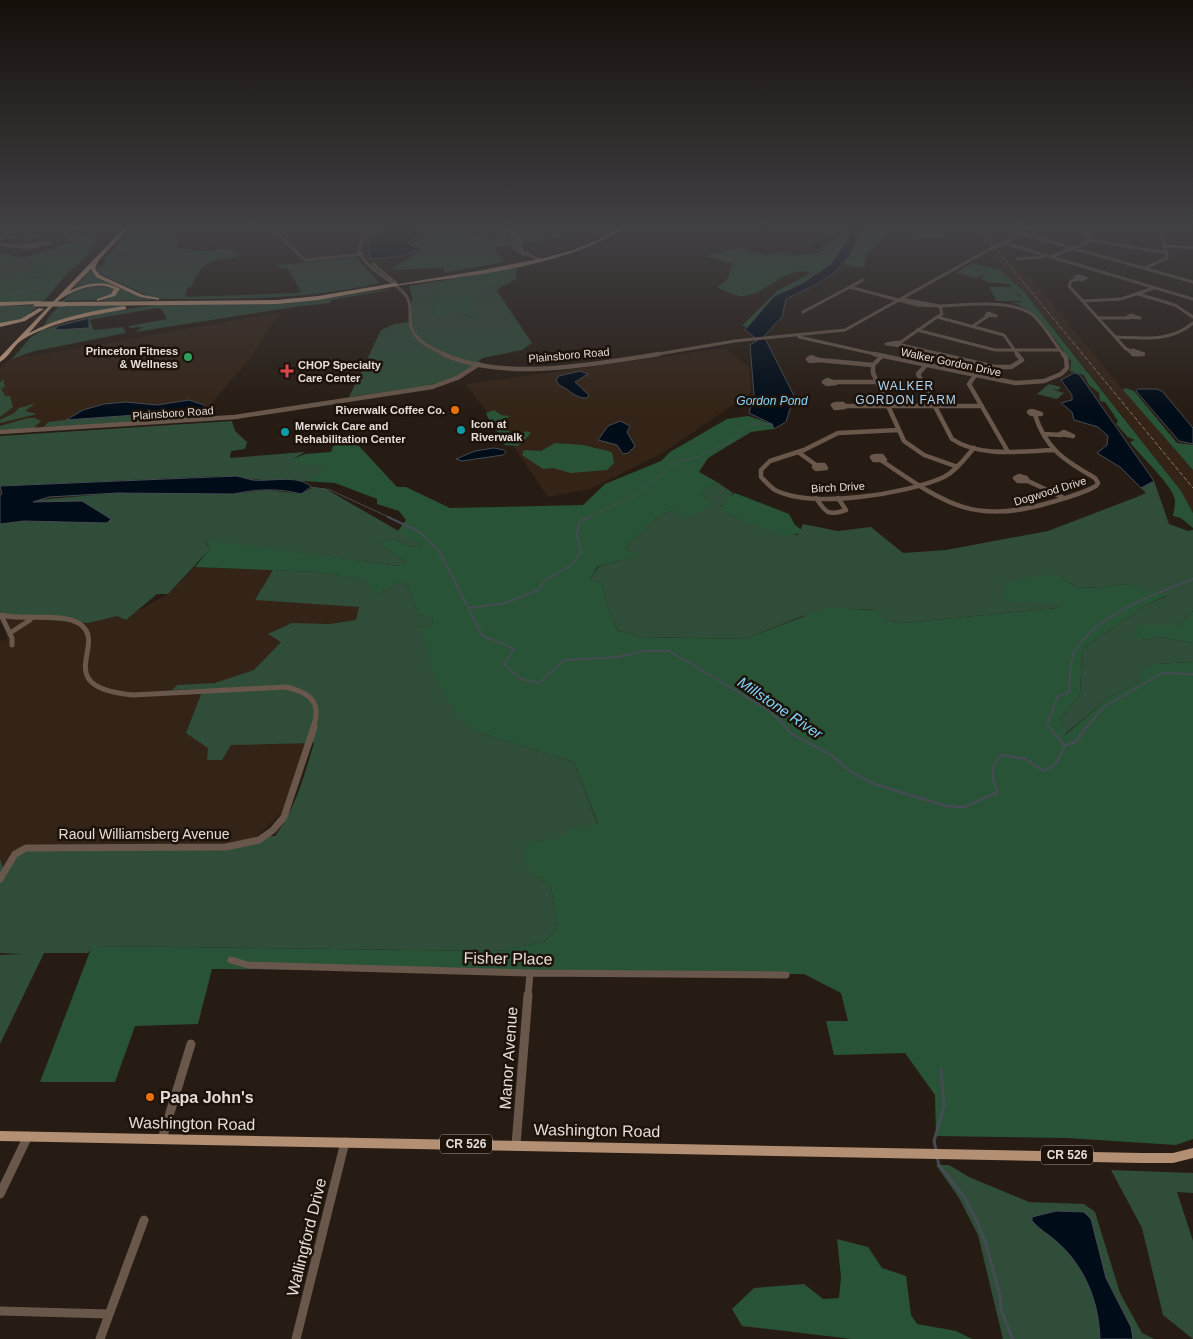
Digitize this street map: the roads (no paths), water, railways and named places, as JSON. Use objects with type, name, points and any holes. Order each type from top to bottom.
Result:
[{"type":"highway","points":[[0,352],[63,288]]},
{"type":"highway","points":[[0,360],[68,288]]},
{"type":"highway","points":[[57,300],[82,288]]},
{"type":"highway","points":[[65,303],[101,300],[113,295],[118,290],[114,288]]},
{"type":"highway","points":[[127,288],[147,297],[174,301],[234,301]]},
{"type":"highway","points":[[72,302],[234,301],[309,297],[365,288]]},
{"type":"highway","points":[[0,304],[300,300],[368,288]]},
{"type":"highway","points":[[14,346],[34,333],[70,320],[120,308],[166,303]]},
{"type":"highway","points":[[0,325],[23,320],[41,309]]},
{"type":"main road","name":"Washington Road","points":[[0,1136],[1142,1158],[1173,1158],[1193,1154]]},
{"type":"street","points":[[398,288],[408,299],[410,308],[409,324],[415,336],[426,346],[444,354],[479,364]]},
{"type":"street","points":[[803,312],[847,288]]},
{"type":"street","name":"Walker Gordon Drive","points":[[791,335],[974,377],[1022,383],[1054,378],[1068,367],[1067,360],[1035,317],[1024,310],[996,304],[917,305],[856,288]]},
{"type":"street","name":"Plainsboro Road","points":[[0,432],[250,415],[432,386],[457,378],[479,364],[521,368],[565,366],[755,338],[851,328],[921,288]]},
{"type":"street","points":[[1071,288],[1131,351]]},
{"type":"street","points":[[1083,301],[1114,300],[1153,288]]},
{"type":"street","points":[[1156,288],[1193,299]]},
{"type":"street","points":[[1138,294],[1175,306],[1193,317]]},
{"type":"street","points":[[937,317],[1004,335],[1017,350],[1022,360],[1014,366],[1005,368],[936,354],[899,344],[917,330],[943,313],[940,306]]},
{"type":"street","points":[[973,326],[988,316]]},
{"type":"street","points":[[1099,318],[1129,318]]},
{"type":"street","points":[[1116,337],[1176,336],[1186,331],[1193,323]]},
{"type":"street","points":[[917,330],[993,350],[1060,350]]},
{"type":"street","points":[[936,354],[924,365],[918,375],[952,439],[974,448],[1054,450]]},
{"type":"street","points":[[882,356],[873,365],[872,371],[904,440],[916,450],[956,466]]},
{"type":"street","points":[[820,360],[873,365]]},
{"type":"street","points":[[974,377],[969,384],[1008,450]]},
{"type":"street","points":[[836,382],[877,382]]},
{"type":"street","points":[[845,406],[982,406]]},
{"type":"street","name":"Dogwood Drive","points":[[882,461],[951,504],[988,513],[1020,512],[1094,488],[1098,482],[1094,477],[1064,461],[1054,450],[1037,424],[1035,416]]},
{"type":"street","name":"Birch Drive","points":[[898,430],[842,432],[798,452],[768,462],[761,470],[761,477],[768,485],[781,492],[816,498],[838,498],[883,492],[945,476],[974,448]]},
{"type":"street","points":[[1044,434],[1061,434]]},
{"type":"street","points":[[798,452],[816,465]]},
{"type":"street","points":[[1028,481],[1064,498]]},
{"type":"street","points":[[816,498],[825,512],[833,514],[846,510],[838,498]]},
{"type":"street","points":[[1,614],[10,633],[12,645]]},
{"type":"street","name":"Raoul Williamsberg Avenue","points":[[0,879],[12,858],[19,851],[29,848],[226,847],[258,840],[272,832],[284,817],[318,714],[316,703],[310,696],[286,687],[133,695],[108,693],[92,684],[86,675],[87,632],[83,625],[69,620],[32,619],[1,614]]},
{"type":"street","points":[[10,633],[32,619]]},
{"type":"street","name":"Fisher Place","points":[[231,960],[248,965],[530,972],[786,975]]},
{"type":"street","name":"Manor Avenue","points":[[516,1146],[530,972]]},
{"type":"street","points":[[162,1139],[191,1044]]},
{"type":"street","points":[[0,1194],[28,1136]]},
{"type":"street","name":"Wallingford Drive","points":[[296,1339],[345,1142]]},
{"type":"street","points":[[100,1339],[144,1220]]},
{"type":"street","points":[[0,1311],[109,1314]]},
{"type":"water","name":"Gordon Pond","points":[[791,288],[807,288],[786,299],[782,317],[764,336],[794,396],[786,422],[774,429],[772,424],[749,413],[754,394],[750,345],[758,340],[745,330],[774,296]]},
{"type":"water","points":[[89,318],[89,328],[55,330],[58,326]]},
{"type":"water","points":[[580,371],[588,374],[575,382],[589,395],[587,398],[576,395],[559,385],[556,380],[559,376]]},
{"type":"water","points":[[1074,373],[1079,374],[1154,481],[1141,488],[1120,467],[1097,453],[1107,445],[1108,436],[1098,427],[1074,420],[1072,412],[1061,403],[1072,400],[1072,395],[1061,380]]},
{"type":"water","points":[[1138,389],[1162,391],[1193,428],[1193,444],[1179,441],[1136,391]]},
{"type":"water","points":[[189,400],[204,405],[206,410],[66,420],[83,410],[104,404],[126,402],[157,405]]},
{"type":"water","points":[[620,421],[630,426],[627,432],[635,446],[628,453],[623,454],[617,445],[598,440],[608,426]]},
{"type":"water","points":[[494,448],[506,452],[503,455],[462,461],[456,459],[475,451]]},
{"type":"water","points":[[237,476],[253,480],[284,479],[299,481],[311,487],[301,494],[268,490],[234,494],[117,493],[49,497],[33,502],[82,501],[111,519],[107,523],[24,521],[0,524],[0,495],[2,494],[0,486]]},
{"type":"water","points":[[1056,1211],[1084,1212],[1091,1219],[1106,1278],[1131,1327],[1133,1339],[1100,1339],[1097,1312],[1082,1273],[1066,1251],[1032,1221],[1032,1217]]},
{"type":"waterway","points":[[0,295],[42,288]]},
{"type":"waterway","points":[[586,518],[636,495],[680,460],[693,459],[732,441],[750,424],[772,424]]},
{"type":"waterway","name":"Millstone River","points":[[311,487],[330,490],[391,518]]},
{"type":"waterway","name":"Millstone River","points":[[388,517],[420,532],[439,551],[468,608]]},
{"type":"waterway","points":[[468,608],[506,603],[538,590],[545,580],[570,566],[581,552],[577,535],[579,522],[589,517]]},
{"type":"waterway","name":"Millstone River","points":[[1049,727],[1047,725],[1058,696],[1069,692],[1073,653],[1085,637],[1098,626],[1129,607],[1193,579]]},
{"type":"waterway","name":"Millstone River","points":[[468,608],[482,635],[514,649],[504,664],[521,679],[539,683],[564,660],[617,657],[644,651],[669,651],[770,711],[786,727]]},
{"type":"waterway","points":[[1086,728],[1105,706],[1163,673],[1193,674]]},
{"type":"waterway","name":"Millstone River","points":[[786,727],[790,733],[831,755],[850,771],[874,784],[946,806],[964,807],[998,792],[994,782],[993,768],[1001,755],[1025,759],[1044,771],[1055,765],[1065,746]]},
{"type":"waterway","name":"Millstone River","points":[[1049,727],[1065,746]]},
{"type":"waterway","points":[[1065,746],[1077,741],[1086,727]]},
{"type":"waterway","points":[[936,1150],[934,1141],[944,1106],[941,1069]]},
{"type":"waterway","points":[[937,1157],[939,1165],[964,1197],[976,1219],[986,1244],[1000,1296],[1001,1310],[1013,1339]]},
{"type":"railway","points":[[1029,288],[1193,488]]},
{"type":"place","name":"Princeton Fitness & Wellness","points":[[188,357]]},
{"type":"place","name":"CHOP Specialty Care Center","points":[[287,371]]},
{"type":"place","name":"Riverwalk Coffee Co.","points":[[455,410]]},
{"type":"place","name":"Icon at Riverwalk","points":[[461,430]]},
{"type":"place","name":"Merwick Care and Rehabilitation Center","points":[[285,432]]},
{"type":"place","name":"Papa John's","points":[[150,1097]]},
{"type":"district","name":"WALKER GORDON FARM","points":[[906,393]]}]
